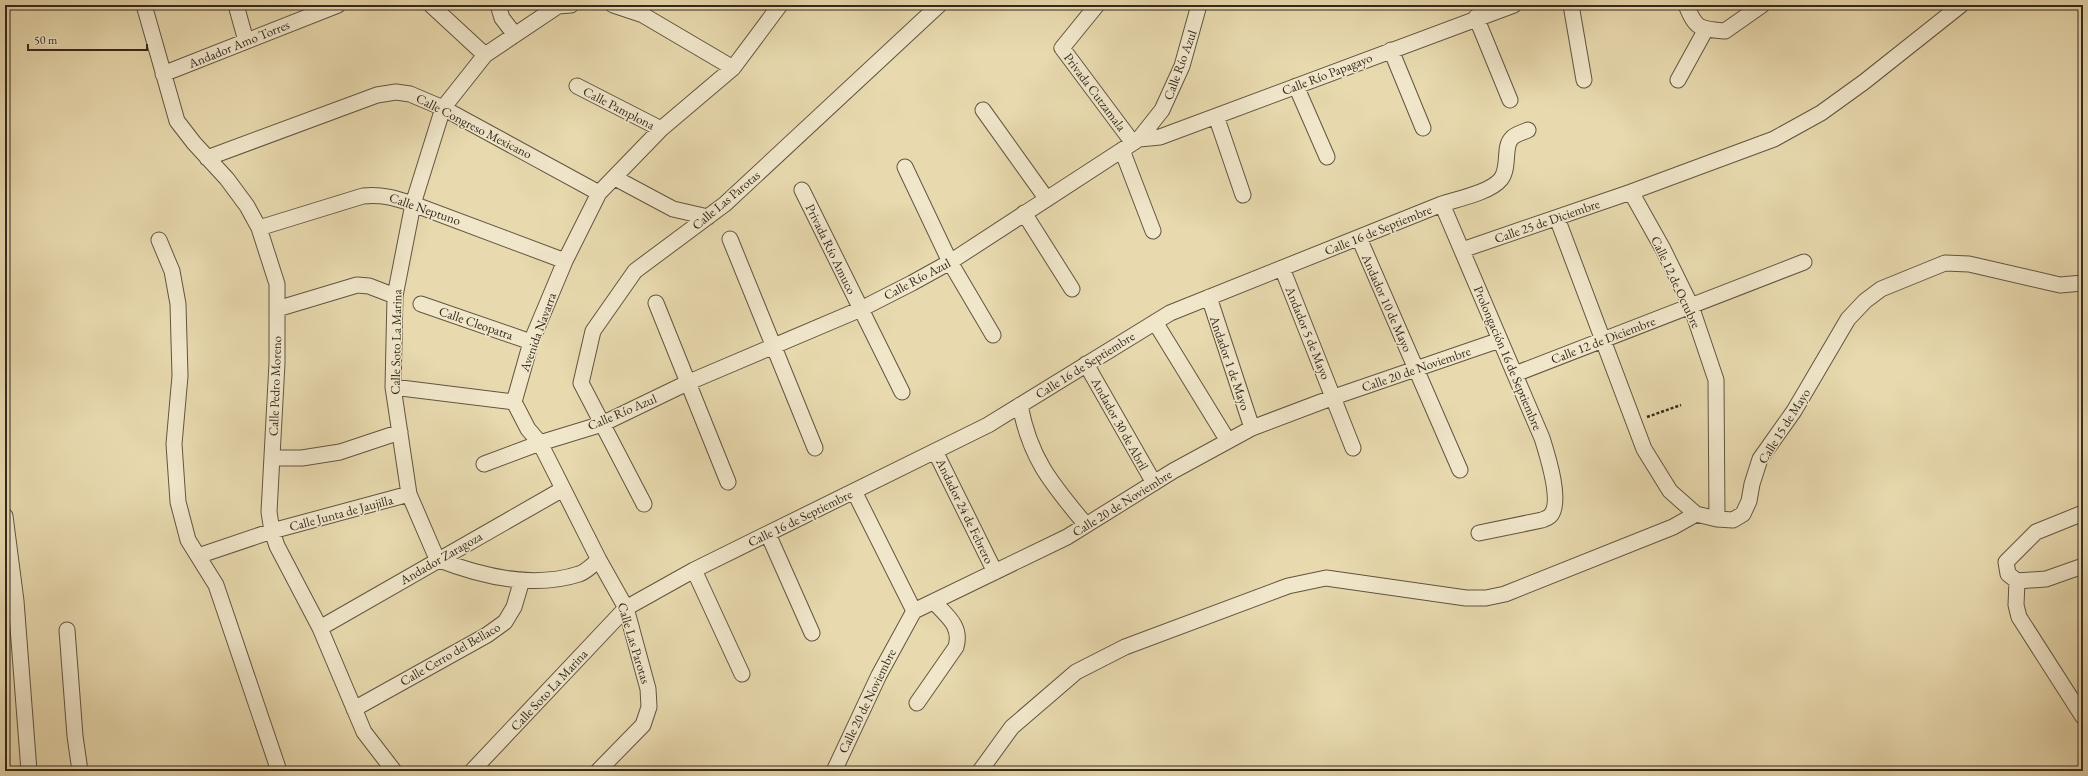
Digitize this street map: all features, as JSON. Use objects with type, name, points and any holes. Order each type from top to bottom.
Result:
[{"type":"street","name":"Calle Pedro Moreno","points":[[144,5],[177,121],[207,158],[228,179],[247,206],[259,228],[277,284],[277,363],[269,512],[272,532],[277,546],[320,628],[364,732],[394,771]]},
{"type":"street","points":[[236,5],[246,41]]},
{"type":"street","name":"Andador Amo Torres","points":[[163,74],[338,5]]},
{"type":"street","points":[[431,5],[484,56]]},
{"type":"street","points":[[498,5],[502,18],[515,35]]},
{"type":"street","name":"Calle Soto La Marina","points":[[437,559],[409,494],[393,387],[395,296],[413,204],[443,108],[484,56],[558,6],[571,5]]},
{"type":"street","points":[[613,5],[643,15],[733,68]]},
{"type":"street","name":"Avenida Navarra","points":[[514,402],[531,342],[565,261],[599,193],[661,129],[733,68],[780,5]]},
{"type":"street","name":"Calle Las Parotas","points":[[644,504],[581,383],[593,331],[635,270],[725,204],[940,5]]},
{"type":"street","name":"Privada Cutzamala","points":[[1097,5],[1062,48],[1131,144]]},
{"type":"street","name":"Calle Río Azul","points":[[540,443],[602,424],[688,383],[861,309],[950,262],[1131,144],[1162,110],[1182,66],[1199,5]]},
{"type":"street","name":"Calle Río Papagayo","points":[[1131,144],[1160,137],[1514,5]]},
{"type":"street","points":[[1571,5],[1584,80]]},
{"type":"street","points":[[1686,5],[1693,23],[1706,30],[1725,32],[1762,5]]},
{"type":"street","name":"Calle 25 de Diciembre","points":[[1462,250],[1631,192],[1774,139],[1821,113],[1864,82],[1961,5]]},
{"type":"street","points":[[1476,18],[1510,100]]},
{"type":"street","points":[[1678,80],[1706,30]]},
{"type":"street","points":[[1391,50],[1423,128]]},
{"type":"street","name":"Calle Pamplona","points":[[577,86],[661,129]]},
{"type":"street","points":[[1296,86],[1327,157]]},
{"type":"street","name":"Calle Congreso Mexicano","points":[[207,158],[377,95],[396,92],[410,94],[443,108],[599,193]]},
{"type":"street","points":[[983,110],[1046,198]]},
{"type":"street","points":[[1216,116],[1243,195]]},
{"type":"street","name":"Calle 16 de Septiembre","points":[[626,608],[694,570],[988,425],[1170,313],[1442,204],[1487,189],[1501,180],[1506,171],[1508,144],[1512,137],[1528,130]]},
{"type":"street","points":[[1131,144],[1154,231]]},
{"type":"street","points":[[905,167],[950,262],[992,336]]},
{"type":"street","points":[[615,178],[672,209],[708,217]]},
{"type":"street","name":"Privada Río Amuco","points":[[802,190],[902,392]]},
{"type":"street","name":"Calle 12 de Octubre","points":[[1631,192],[1663,249],[1691,306],[1716,380],[1717,519]]},
{"type":"street","name":"Calle Neptuno","points":[[259,228],[363,196],[378,194],[413,204],[565,261]]},
{"type":"street","name":"Prolongación 16 de Septiembre","points":[[1442,204],[1542,438],[1552,472],[1555,506],[1551,516],[1542,520],[1479,533]]},
{"type":"street","points":[[1024,213],[1072,289]]},
{"type":"street","name":"Calle 15 de Mayo","points":[[1556,218],[1644,449],[1670,491],[1696,514],[1717,519],[1733,520],[1743,514],[1749,501],[1752,484],[1760,459],[1794,411],[1848,319],[1865,301],[1881,289],[1945,263],[1969,264],[2060,285],[2083,283]]},
{"type":"street","name":"Andador 10 de Mayo","points":[[1359,238],[1460,470]]},
{"type":"street","points":[[730,239],[815,448]]},
{"type":"street","points":[[159,240],[172,271],[178,304],[180,376],[174,444],[178,502],[188,540],[216,585],[279,771]]},
{"type":"street","name":"Calle 12 de Diciembre","points":[[1514,374],[1804,262]]},
{"type":"street","name":"Andador 5 de Mayo","points":[[1282,268],[1334,397],[1352,448]]},
{"type":"street","points":[[277,309],[358,285],[369,286],[395,296]]},
{"type":"street","name":"Andador 1 de Mayo","points":[[1209,297],[1252,428]]},
{"type":"street","name":"Calle Cleopatra","points":[[421,304],[531,342]]},
{"type":"street","points":[[656,304],[728,482]]},
{"type":"street","points":[[1155,322],[1228,441]]},
{"type":"street","name":"Calle 20 de Noviembre","points":[[834,771],[879,675],[914,611],[1067,537],[1154,483],[1252,428],[1334,397],[1500,340]]},
{"type":"street","name":"Andador 30 de Abril","points":[[1086,364],[1154,483]]},
{"type":"street","points":[[393,387],[514,402],[528,429],[540,443],[599,560],[580,574],[548,580],[522,580],[471,572],[437,559]]},
{"type":"street","points":[[1020,405],[1024,431],[1032,449],[1050,480],[1086,525]]},
{"type":"street","points":[[272,458],[302,458],[340,452],[400,432]]},
{"type":"street","points":[[484,464],[540,443]]},
{"type":"street","name":"Andador 24 de Febrero","points":[[935,451],[995,572]]},
{"type":"street","name":"Andador Zaragoza","points":[[320,628],[437,559],[563,489]]},
{"type":"street","points":[[854,491],[914,611]]},
{"type":"street","name":"Calle Junta de Jaujilla","points":[[198,556],[272,532],[409,494]]},
{"type":"street","points":[[2083,513],[2036,532],[2006,562],[2008,574],[2017,581],[2046,579],[2083,566]]},
{"type":"street","points":[[980,771],[1012,727],[1076,672],[1125,647],[1288,586],[1326,578],[1466,598],[1486,598],[1505,594],[1673,527],[1696,514]]},
{"type":"street","points":[[5,516],[10,602],[30,771]]},
{"type":"street","points":[[768,534],[812,633]]},
{"type":"street","name":"Calle Las Parotas","points":[[598,771],[643,725],[649,707],[648,689],[626,608],[599,560]]},
{"type":"street","points":[[694,570],[742,674]]},
{"type":"street","name":"Calle Cerro del Bellaco","points":[[354,709],[486,635],[505,622],[514,607],[522,580]]},
{"type":"street","points":[[2017,581],[2016,605],[2019,617],[2083,717]]},
{"type":"street","points":[[917,703],[956,647],[959,636],[955,625],[934,602]]},
{"type":"street","name":"Calle Soto La Marina","points":[[472,771],[626,608]]},
{"type":"street","points":[[67,630],[75,736],[80,771]]},
{"type":"path","points":[[1634,422],[1681,405]]}]
